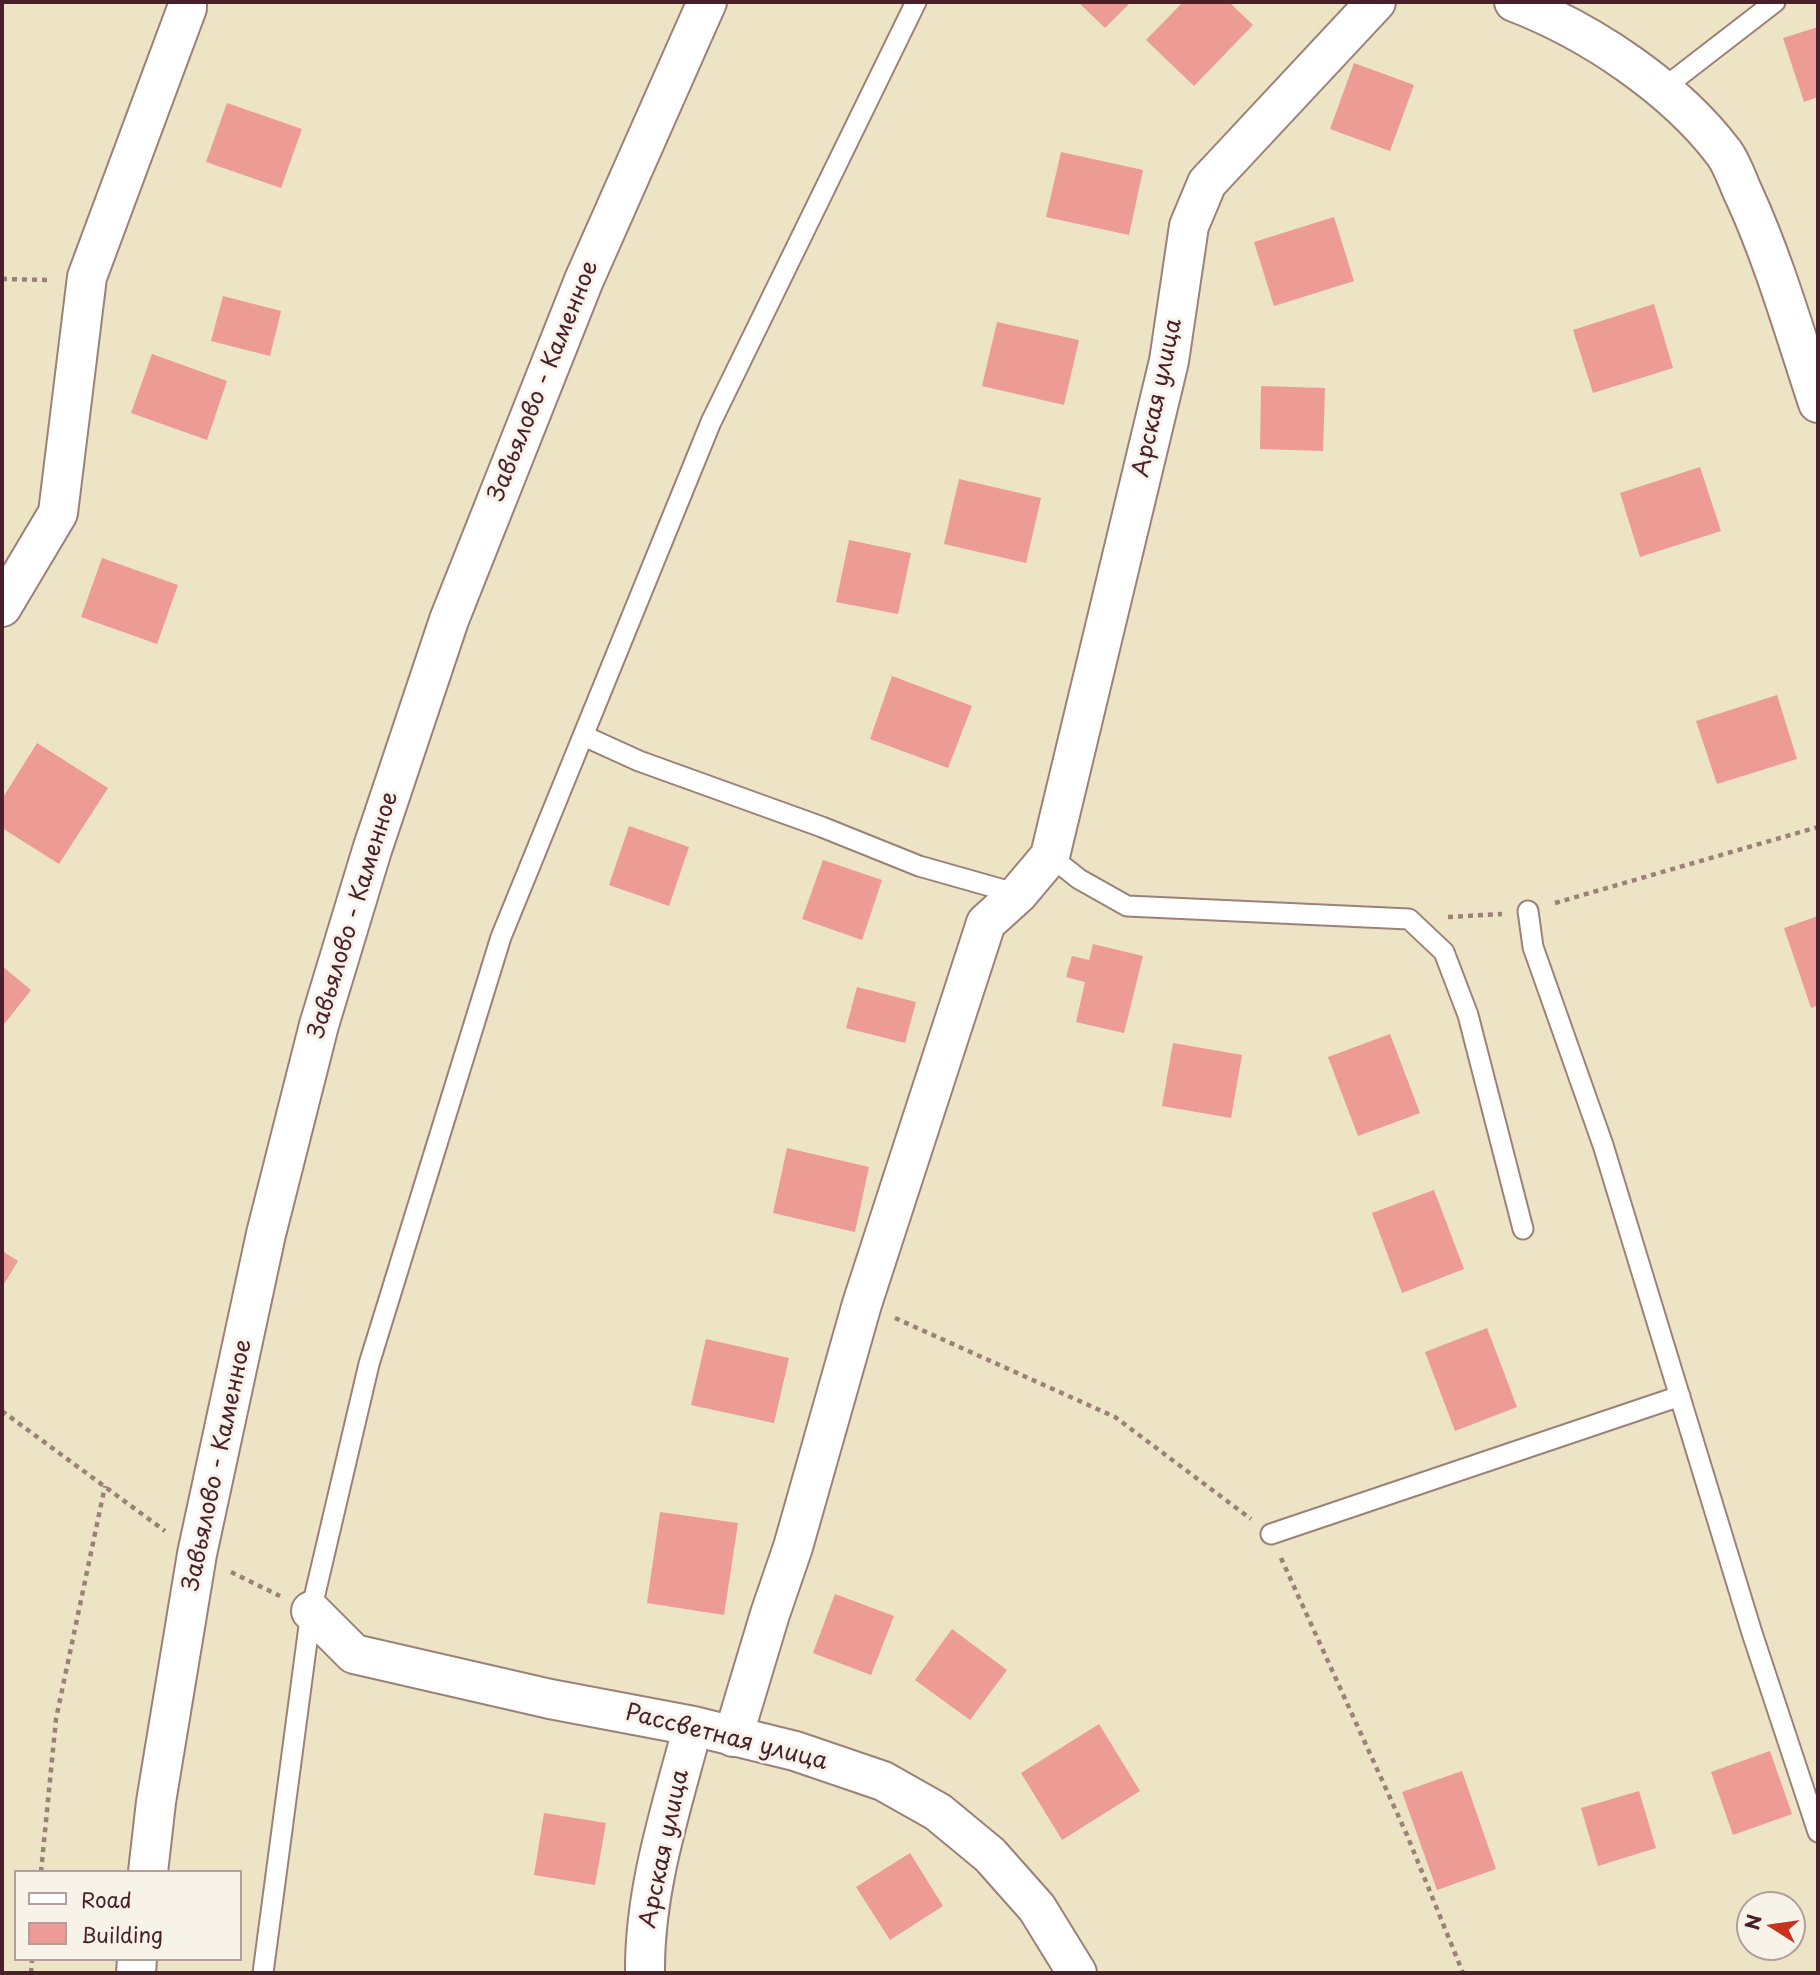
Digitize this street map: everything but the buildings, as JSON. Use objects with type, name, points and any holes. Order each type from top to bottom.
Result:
[{"type":"street","points":[[2,607],[58,513],[87,282],[187,2]]},
{"type":"street","name":"Завьялово - Каменное","points":[[148,1870],[156,1802],[197,1555],[266,1234],[319,1025],[372,850],[449,620],[584,280],[707,2]]},
{"type":"street","name":"Арская улица","points":[[1050,856],[1169,361],[1189,226],[1207,183],[1376,2]]},
{"type":"street","points":[[1514,2],[1539,11],[1613,52],[1679,105],[1726,155],[1759,227],[1818,403]]},
{"type":"street","points":[[733,1737],[793,1547],[862,1304],[986,923],[1018,894],[1050,856]]},
{"type":"street","name":"Рассветная улица","points":[[311,1611],[354,1654],[550,1699],[693,1726],[794,1751],[883,1781],[938,1812],[990,1856],[1037,1908],[1077,1973]]},
{"type":"street","name":"Арская улица","points":[[645,1973],[645,1945],[656,1872],[693,1726]]},
{"type":"lane","points":[[263,1973],[311,1611],[369,1364],[501,937],[711,422],[916,2]]},
{"type":"lane","points":[[1661,90],[1775,2]]},
{"type":"lane","points":[[584,736],[639,761],[822,827],[919,866],[1018,894]]},
{"type":"lane","points":[[1050,856],[1079,879],[1127,906],[1409,919],[1444,952],[1468,1015],[1523,1229]]},
{"type":"lane","points":[[1528,911],[1533,947],[1603,1145],[1752,1633],[1818,1832]]},
{"type":"lane","points":[[1270,1534],[1680,1396]]},
{"type":"path","points":[[2,279],[87,282]]},
{"type":"path","points":[[1409,919],[1516,914],[1818,827]]},
{"type":"path","points":[[862,1304],[1115,1417],[1270,1534],[1407,1835],[1463,1973]]},
{"type":"path","points":[[2,1411],[197,1555],[311,1611]]},
{"type":"path","points":[[41,1870],[56,1719],[105,1486]]}]
